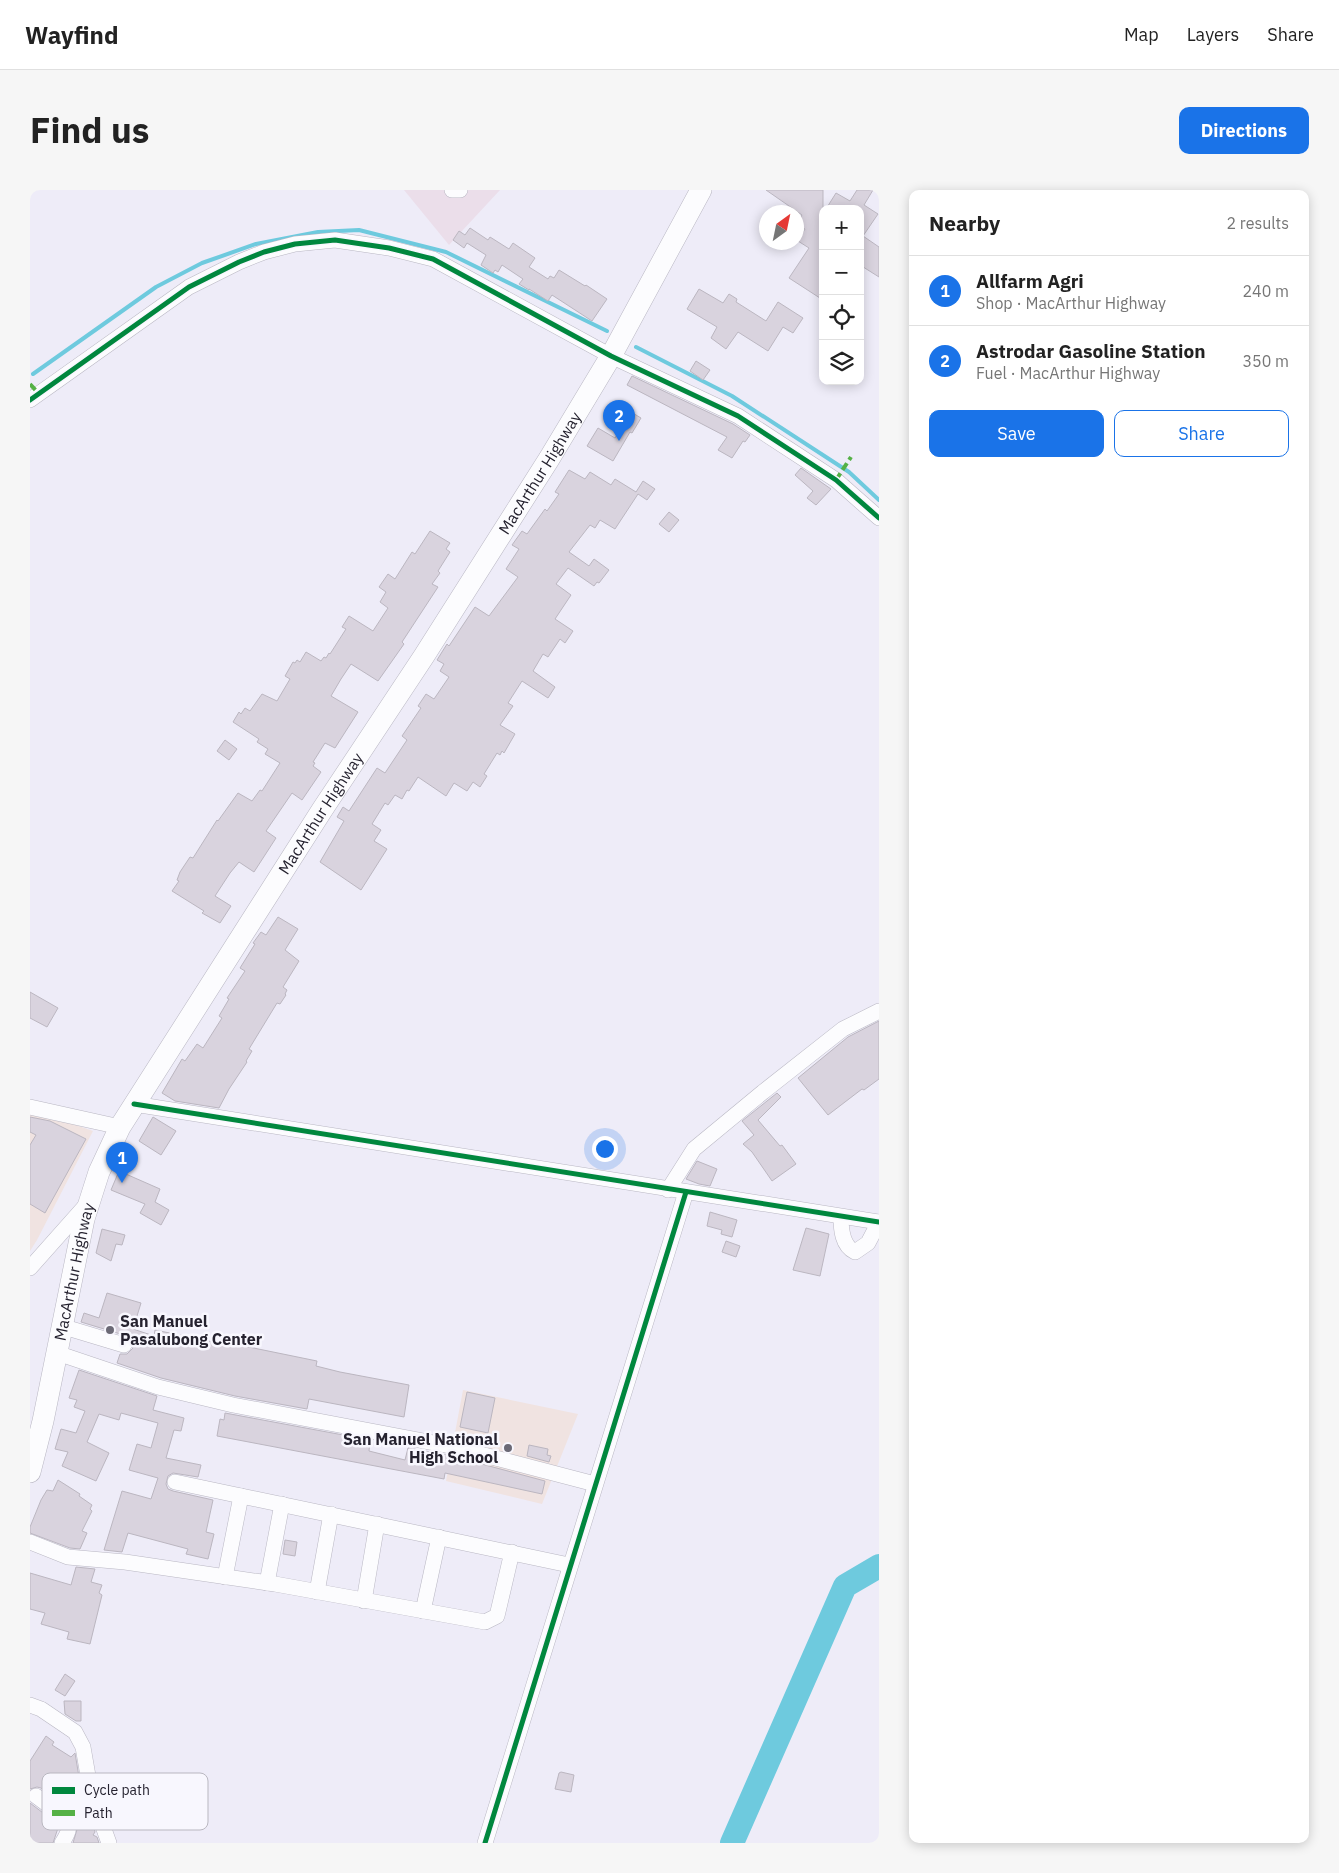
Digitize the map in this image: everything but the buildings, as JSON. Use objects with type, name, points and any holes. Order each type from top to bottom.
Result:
[{"type":"highway","name":"MacArthur Highway","points":[[30,1472],[41,1430],[88,1202],[104,1160],[120,1128],[322,810],[424,656],[549,459],[611,356],[701,190]]},
{"type":"street","points":[[452,190],[460,190]]},
{"type":"street","points":[[30,400],[189,287],[239,262],[264,252],[295,244],[335,240],[389,248],[433,259],[611,356],[738,416],[836,480],[879,518]]},
{"type":"street","points":[[668,1190],[694,1149],[844,1029],[879,1011]]},
{"type":"street","points":[[134,1104],[879,1222],[865,1247],[855,1252],[850,1249],[841,1230],[841,1217]]},
{"type":"street","points":[[30,1107],[120,1128]]},
{"type":"street","points":[[485,1843],[569,1565],[686,1192]]},
{"type":"street","points":[[30,1268],[88,1202]]},
{"type":"street","points":[[61,1326],[124,1344]]},
{"type":"street","points":[[57,1353],[158,1387],[233,1405],[450,1446],[595,1484]]},
{"type":"street","points":[[175,1482],[569,1565]]},
{"type":"street","points":[[225,1577],[241,1496]]},
{"type":"street","points":[[267,1583],[282,1504]]},
{"type":"street","points":[[317,1592],[331,1514]]},
{"type":"street","points":[[364,1600],[377,1524]]},
{"type":"street","points":[[423,1611],[439,1537]]},
{"type":"street","points":[[30,1542],[68,1557],[125,1562],[267,1583],[485,1622],[497,1616],[512,1552]]},
{"type":"street","points":[[30,1705],[41,1709],[75,1732],[83,1747],[88,1773]]},
{"type":"street","points":[[36,1796],[42,1800]]},
{"type":"street","points":[[62,1843],[69,1830]]},
{"type":"street","points":[[104,1830],[109,1843]]},
{"type":"shaded area","points":[[404,190],[500,190],[449,245]]},
{"type":"shaded area","points":[[30,1109],[93,1131],[30,1251]]},
{"type":"shaded area","name":"San Manuel National High School","points":[[463,1390],[578,1414],[542,1504],[446,1481]]},
{"type":"waterway","points":[[33,374],[156,287],[202,263],[256,244],[318,232],[359,230],[446,252],[607,331]]},
{"type":"waterway","points":[[636,347],[732,396],[849,472],[879,500]]},
{"type":"waterway","points":[[732,1843],[845,1586],[879,1566]]},
{"type":"marked path","points":[[30,384],[39,394]]},
{"type":"marked path","points":[[836,480],[851,457]]},
{"type":"cycle path","points":[[30,400],[189,287],[239,262],[264,252],[295,244],[335,240],[389,248],[433,259],[611,356],[738,416],[836,480],[879,518]]},
{"type":"cycle path","points":[[134,1104],[879,1222]]},
{"type":"cycle path","points":[[485,1843],[686,1192]]},
{"type":"place","name":"Astrodar Gasoline Station","points":[[619,441]]},
{"type":"place","name":"Allfarm Agri","points":[[122,1183]]},
{"type":"place","name":"San Manuel Pasalubong Center","points":[[110,1330]]},
{"type":"place","name":"San Manuel National High School","points":[[508,1448]]}]
